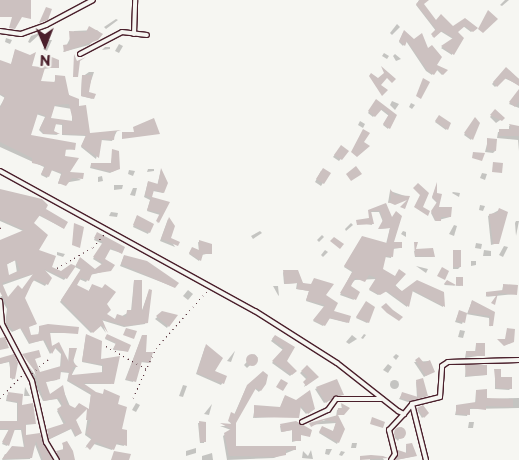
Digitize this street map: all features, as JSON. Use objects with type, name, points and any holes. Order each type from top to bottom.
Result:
[{"type":"street","points":[[0,31],[21,34],[93,0]]},
{"type":"street","points":[[134,34],[135,0]]},
{"type":"street","points":[[80,54],[122,32],[147,35]]},
{"type":"street","points":[[0,171],[210,286],[314,348],[404,414]]},
{"type":"street","points":[[0,301],[2,324],[27,373],[46,442],[56,460]]},
{"type":"street","points":[[391,460],[395,454],[389,430],[412,404],[440,397],[442,366],[448,362],[519,360]]},
{"type":"street","points":[[302,422],[328,410],[336,399],[382,399]]},
{"type":"street","points":[[412,404],[426,460]]},
{"type":"path","points":[[57,268],[93,247],[107,230]]},
{"type":"path","points":[[133,398],[168,331],[210,286]]},
{"type":"path","points":[[106,346],[149,370]]},
{"type":"path","points":[[0,398],[27,373],[50,358]]},
{"type":"building","points":[[0,0],[31,0],[31,19],[22,17],[15,29],[9,28],[12,17],[0,17]]},
{"type":"building","points":[[420,0],[429,0],[424,4],[436,20],[441,14],[453,26],[465,18],[478,28],[473,32],[465,26],[458,32],[464,38],[454,55],[441,46],[453,38],[442,31],[434,38],[431,34],[436,29],[416,4]]},
{"type":"building","points":[[46,7],[52,9],[48,20],[39,23]]},
{"type":"building","points":[[488,10],[498,19],[483,33],[478,29]]},
{"type":"building","points":[[89,26],[103,34],[98,40],[64,52],[63,45],[70,44],[69,31],[86,32]]},
{"type":"building","points":[[404,30],[414,39],[422,33],[428,48],[432,45],[442,57],[437,65],[448,70],[443,75],[438,69],[434,75],[427,70],[407,41],[405,46],[399,41]]},
{"type":"building","points":[[15,49],[30,55],[36,52],[32,66],[40,67],[42,53],[59,60],[59,68],[45,68],[41,81],[55,82],[55,75],[65,76],[69,95],[79,99],[79,106],[86,105],[90,133],[121,130],[115,132],[114,140],[102,139],[99,158],[81,146],[86,135],[62,134],[63,124],[56,124],[54,131],[60,134],[44,134],[40,128],[46,116],[38,113],[31,135],[76,143],[75,150],[66,149],[65,156],[79,158],[70,172],[84,173],[83,179],[72,178],[66,186],[58,183],[62,173],[52,170],[49,177],[41,174],[45,166],[32,163],[32,158],[0,142],[0,108],[5,96],[0,94],[0,60],[11,64]],"holes":[[[69,104],[73,121],[51,118],[55,105]]]},
{"type":"building","points":[[74,54],[77,61],[86,57],[80,61],[78,77],[73,77]]},
{"type":"building","points":[[381,66],[396,79],[392,83],[387,78],[381,85],[388,90],[382,96],[369,76],[371,73],[378,78],[384,73]]},
{"type":"building","points":[[506,67],[519,79],[519,86],[506,78],[497,87],[493,82]]},
{"type":"building","points":[[82,75],[92,75],[89,92],[96,94],[94,99],[81,96]]},
{"type":"building","points":[[423,78],[430,82],[421,99],[416,96]]},
{"type":"building","points":[[519,89],[519,102],[515,107],[509,102]]},
{"type":"building","points":[[376,99],[397,115],[390,129],[383,124],[389,114],[382,109],[375,117],[368,111]]},
{"type":"building","points":[[495,109],[505,118],[502,121],[490,115]]},
{"type":"building","points":[[439,115],[451,123],[448,130],[435,121]]},
{"type":"building","points":[[475,117],[480,123],[473,140],[464,133]]},
{"type":"building","points":[[154,118],[160,134],[122,139],[122,132],[134,132],[133,127]]},
{"type":"building","points":[[509,124],[519,126],[519,136],[499,136],[499,129],[511,129]]},
{"type":"building","points":[[363,129],[370,133],[364,142],[370,146],[357,157],[351,152]]},
{"type":"building","points":[[487,138],[497,139],[496,151],[487,150]]},
{"type":"building","points":[[341,145],[349,151],[342,160],[334,155]]},
{"type":"building","points":[[112,149],[119,151],[120,169],[112,172],[91,167],[91,163],[111,163]]},
{"type":"building","points":[[473,152],[485,153],[482,161],[472,158]]},
{"type":"building","points":[[493,162],[503,163],[502,173],[492,172]]},
{"type":"building","points":[[356,166],[362,174],[351,181],[346,174]]},
{"type":"building","points":[[161,168],[168,183],[164,193],[154,190],[152,197],[170,202],[159,223],[156,221],[160,213],[147,210],[151,198],[145,195],[148,181],[158,184]]},
{"type":"building","points":[[323,168],[331,173],[324,184],[316,179]]},
{"type":"building","points":[[437,182],[437,193],[442,194],[439,207],[452,207],[451,217],[441,217],[441,221],[436,221],[431,211],[437,202],[432,197]]},
{"type":"building","points":[[418,183],[429,193],[423,207],[430,211],[428,216],[414,207],[420,195],[413,188]]},
{"type":"building","points":[[0,189],[42,199],[48,205],[46,209],[68,222],[64,229],[40,215],[34,223],[48,235],[39,250],[56,256],[52,267],[61,271],[71,264],[76,266],[67,279],[44,269],[52,278],[48,285],[35,279],[32,283],[25,298],[37,324],[29,327],[31,335],[39,334],[39,326],[48,324],[79,327],[78,334],[50,332],[52,346],[59,342],[69,362],[69,348],[77,348],[73,362],[78,367],[73,367],[72,375],[103,372],[103,365],[82,361],[86,334],[102,341],[101,359],[120,356],[114,384],[83,383],[96,392],[103,394],[104,389],[120,396],[118,404],[127,407],[122,429],[127,430],[127,446],[117,443],[114,450],[96,442],[90,450],[86,446],[92,438],[86,433],[91,420],[86,420],[87,409],[76,420],[82,433],[76,436],[72,428],[49,439],[47,429],[66,423],[57,409],[63,405],[59,398],[44,401],[34,370],[22,354],[39,350],[41,357],[35,359],[40,372],[61,366],[62,352],[56,347],[52,354],[45,340],[30,343],[21,328],[14,331],[6,323],[8,307],[0,292],[0,240],[24,230],[0,219]],"holes":[[[16,260],[20,270],[9,275],[7,264]],[[33,274],[22,289],[18,285],[8,297],[2,283]],[[61,371],[69,372],[68,380],[91,393],[89,409],[79,403],[75,408],[67,404],[63,385],[50,394],[46,382],[60,379]]]},
{"type":"building","points":[[390,189],[395,195],[410,196],[405,209],[400,207],[407,200],[395,205],[388,202],[391,200]]},
{"type":"building","points":[[386,203],[392,217],[396,211],[402,216],[394,242],[402,242],[402,248],[394,248],[393,257],[386,256],[383,269],[395,276],[399,269],[406,274],[395,286],[402,291],[417,280],[444,292],[445,307],[413,290],[409,307],[387,291],[380,295],[369,289],[376,278],[369,275],[365,282],[355,278],[351,286],[360,292],[356,300],[340,293],[353,271],[344,266],[362,236],[387,243],[390,228],[378,229],[383,220],[380,211],[371,211],[374,224],[357,225],[356,220],[369,218],[368,210]]},
{"type":"building","points":[[499,208],[508,212],[499,244],[493,244],[489,214],[497,213]]},
{"type":"building","points":[[137,215],[154,224],[150,233],[133,225]]},
{"type":"building","points":[[169,217],[175,226],[171,238],[180,242],[178,246],[161,239]]},
{"type":"building","points":[[74,223],[84,227],[80,248],[72,245]]},
{"type":"building","points":[[97,232],[125,247],[122,254],[111,248],[105,259],[115,265],[111,271],[92,274],[89,281],[81,278],[77,285],[89,291],[92,284],[102,288],[105,284],[116,292],[107,304],[111,310],[107,314],[115,319],[117,314],[126,317],[127,310],[132,310],[134,280],[142,280],[142,312],[149,289],[152,290],[148,323],[126,326],[102,319],[108,333],[102,325],[93,333],[61,300],[81,269],[76,265],[80,257],[95,269],[103,263],[93,257],[103,242],[94,238]]},
{"type":"building","points":[[334,237],[344,244],[340,249],[330,241]]},
{"type":"building","points":[[199,240],[212,244],[212,254],[203,254],[201,261],[189,253],[192,247],[199,250]]},
{"type":"building","points":[[414,242],[418,242],[416,249],[433,248],[435,257],[415,256]]},
{"type":"building","points":[[453,250],[461,250],[461,267],[453,267]]},
{"type":"building","points":[[124,255],[147,261],[179,283],[175,288],[121,264]]},
{"type":"building","points":[[442,267],[449,271],[445,280],[437,276]]},
{"type":"building","points":[[283,270],[298,270],[303,283],[311,284],[314,278],[334,284],[326,295],[338,303],[334,311],[351,316],[349,323],[330,318],[325,326],[313,320],[325,305],[306,300],[309,291],[297,289],[298,283],[285,284]]},
{"type":"building","points":[[456,277],[463,277],[463,286],[444,284],[447,280],[456,285]]},
{"type":"building","points":[[503,284],[518,285],[517,295],[498,293],[495,305],[491,303],[496,296],[486,296],[486,292],[503,290]]},
{"type":"building","points":[[472,300],[495,312],[493,326],[489,326],[490,316],[468,313]]},
{"type":"building","points":[[366,301],[375,307],[369,323],[356,317]]},
{"type":"building","points":[[386,303],[403,317],[399,321],[381,307]]},
{"type":"building","points":[[459,310],[467,313],[465,323],[456,320]]},
{"type":"building","points":[[162,311],[178,315],[169,327],[156,316]]},
{"type":"building","points":[[126,328],[137,331],[134,339],[123,335]]},
{"type":"building","points":[[507,328],[515,329],[514,342],[504,346],[497,339],[505,339]]},
{"type":"building","points":[[107,334],[131,345],[128,352],[113,349],[116,343],[105,338]]},
{"type":"building","points":[[142,335],[147,335],[146,352],[153,352],[150,363],[142,361],[136,382],[126,379]]},
{"type":"building","points":[[275,335],[295,347],[287,361],[297,371],[292,375],[272,361],[284,348],[272,339]]},
{"type":"building","points":[[5,337],[9,348],[0,350],[0,338]]},
{"type":"building","points":[[476,343],[485,343],[485,356],[466,356],[466,351],[476,351]]},
{"type":"building","points":[[206,344],[223,358],[215,371],[227,376],[224,384],[197,373]]},
{"type":"building","points":[[14,354],[18,363],[15,379],[10,378],[10,361],[0,364],[0,358]]},
{"type":"building","points":[[252,354],[258,360],[252,366],[246,360]]},
{"type":"building","points":[[419,357],[424,363],[430,360],[435,372],[426,376],[415,360]]},
{"type":"building","points":[[307,365],[319,377],[306,386],[303,382],[308,377],[301,371]]},
{"type":"building","points":[[465,365],[487,365],[487,375],[466,376]]},
{"type":"building","points":[[494,369],[501,369],[501,377],[512,377],[512,389],[496,388]]},
{"type":"building","points":[[263,371],[268,375],[266,384],[261,391],[256,388],[236,423],[236,446],[296,446],[296,450],[286,450],[286,455],[276,457],[229,456],[224,433],[231,429],[220,423],[232,424],[228,421],[231,412],[235,414],[247,385]]},
{"type":"building","points":[[423,378],[428,396],[410,401],[400,398],[402,392],[418,397],[416,380]]},
{"type":"building","points":[[281,379],[288,383],[283,391],[276,387]]},
{"type":"building","points":[[337,379],[344,395],[335,396],[326,403],[316,387]]},
{"type":"building","points":[[487,389],[487,398],[513,399],[513,407],[486,406],[486,410],[470,408],[470,415],[456,414],[456,405],[476,402],[476,390]]},
{"type":"building","points":[[310,390],[315,409],[308,414],[301,406],[299,418],[254,417],[254,405],[280,407],[285,395],[296,400]]},
{"type":"building","points":[[8,392],[23,394],[22,405],[33,403],[36,424],[26,424],[26,435],[40,433],[53,460],[43,460],[36,441],[32,458],[2,459],[12,446],[25,447],[22,429],[15,429],[9,446],[2,442],[9,429],[0,429],[0,421],[18,421],[18,402],[7,400]]},
{"type":"building","points":[[341,403],[350,408],[344,415],[337,415],[338,408],[343,408]]},
{"type":"building","points":[[423,405],[429,413],[424,418],[417,408]]},
{"type":"building","points":[[338,415],[345,429],[339,443],[319,432],[322,426],[333,431],[336,422],[324,420],[311,427],[309,423]]},
{"type":"building","points":[[372,417],[385,422],[383,428],[370,424]]},
{"type":"building","points":[[199,421],[206,422],[206,442],[200,442]]},
{"type":"building","points":[[296,421],[312,430],[310,437],[301,435],[301,441],[293,441],[292,430],[282,432],[280,424]]},
{"type":"building","points":[[400,427],[406,433],[400,439],[394,433]]},
{"type":"building","points":[[67,441],[73,451],[75,460],[61,460],[56,451],[64,449],[62,443]]},
{"type":"building","points":[[412,443],[417,456],[396,460],[398,450],[407,453],[406,444]]},
{"type":"building","points":[[114,451],[131,454],[129,460],[111,460]]},
{"type":"building","points":[[371,455],[388,458],[360,460],[360,456]]}]
